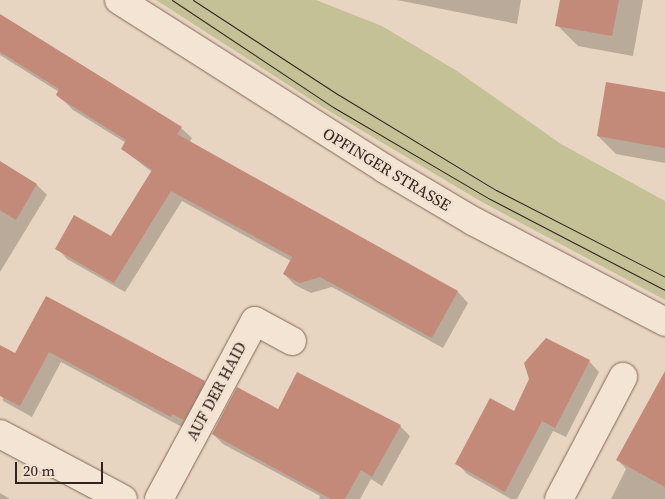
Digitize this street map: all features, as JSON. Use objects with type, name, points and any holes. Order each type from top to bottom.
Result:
[{"type":"street","name":"OPFINGER STRASSE","points":[[119,0],[393,174],[473,221],[665,322]]},
{"type":"street","name":"AUF DER HAID","points":[[159,499],[254,320],[292,341]]},
{"type":"street","points":[[558,499],[623,377]]},
{"type":"street","points":[[0,434],[123,499]]},
{"type":"shaded area","points":[[156,0],[316,0],[382,26],[457,71],[561,144],[665,201],[665,300],[482,202],[324,108]]},
{"type":"building","points":[[560,0],[619,0],[612,36],[555,26]]},
{"type":"building","points":[[0,14],[182,127],[177,134],[458,291],[432,338],[320,277],[300,283],[283,274],[292,257],[171,191],[114,283],[55,249],[74,215],[111,236],[152,170],[121,149],[126,140],[61,99],[56,95],[59,89],[0,52]]},
{"type":"building","points":[[606,82],[665,92],[665,148],[597,136]]},
{"type":"building","points":[[0,161],[37,184],[16,220],[0,210]]},
{"type":"building","points":[[46,296],[205,381],[184,420],[172,414],[171,417],[49,352],[20,406],[0,396],[0,345],[15,353]]},
{"type":"building","points":[[546,338],[590,360],[555,428],[542,421],[505,492],[455,464],[490,398],[514,411],[529,379],[524,363]]},
{"type":"building","points":[[665,371],[665,487],[616,460]]},
{"type":"building","points":[[297,372],[401,425],[372,477],[361,470],[345,499],[331,499],[212,434],[237,387],[278,409]]},
{"type":"tram line","points":[[172,0],[333,107],[490,199],[665,290]]},
{"type":"tram line","points":[[193,0],[339,95],[496,190],[665,277]]}]
